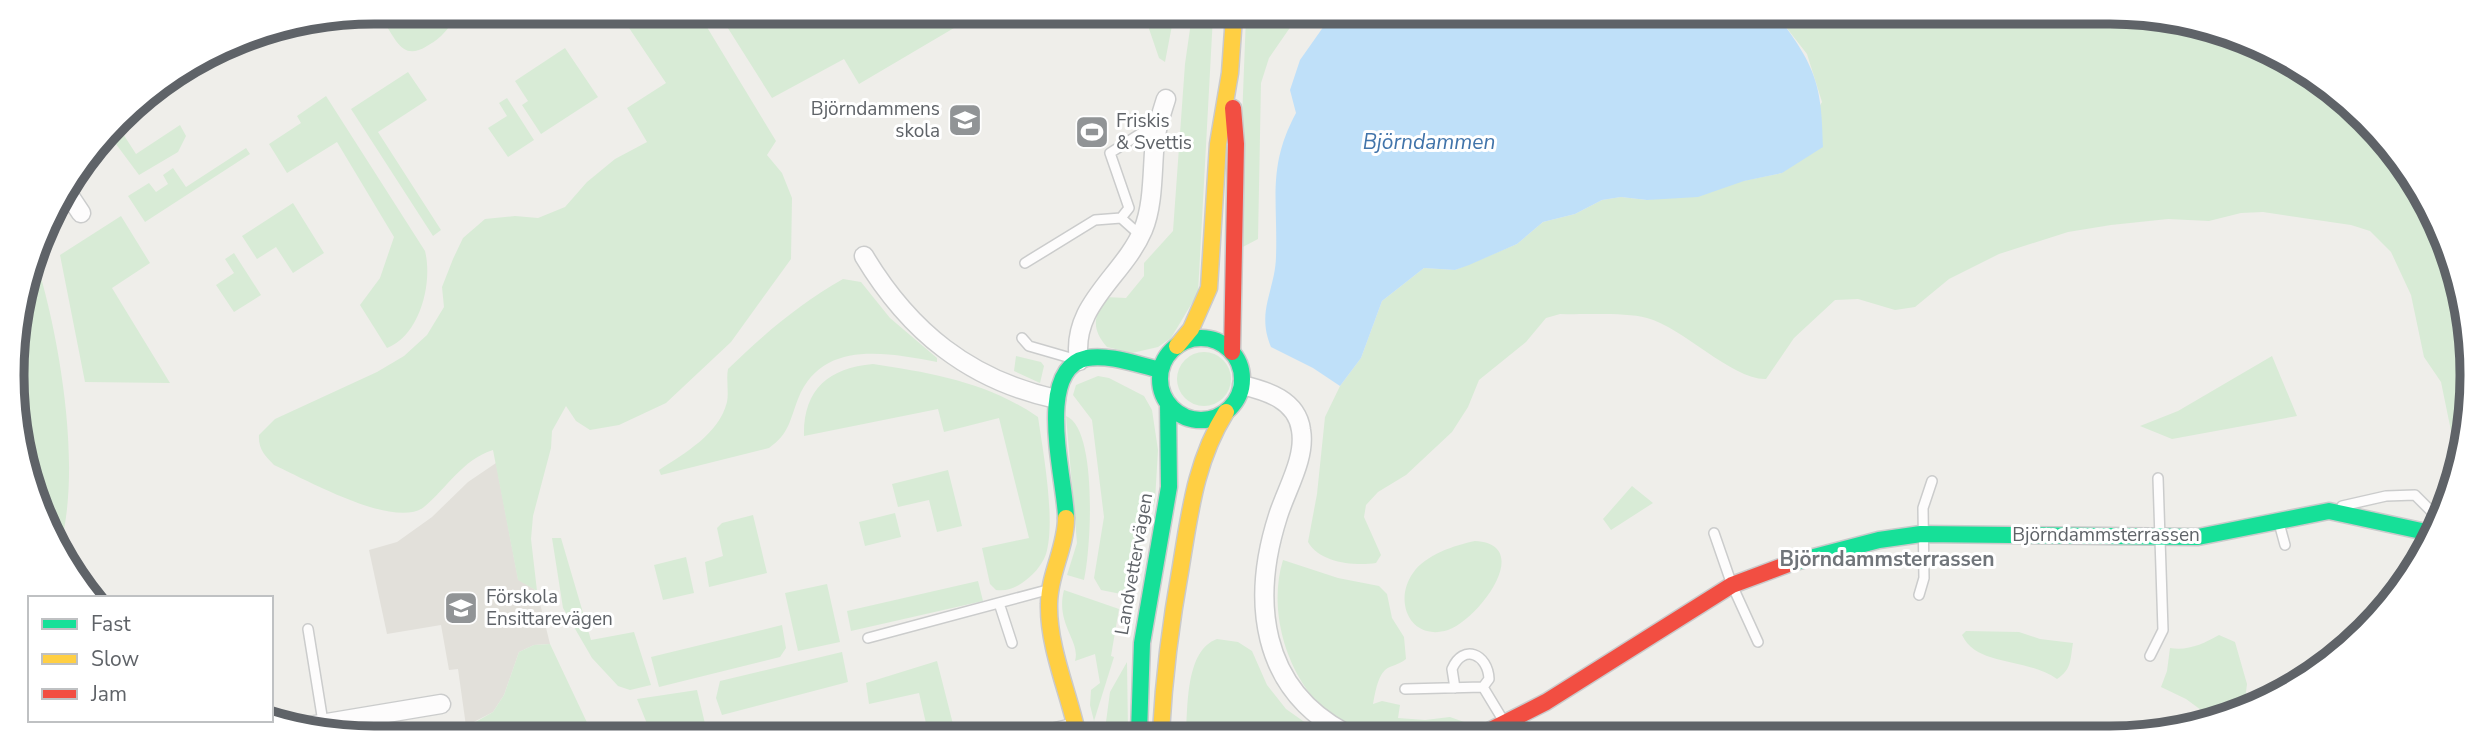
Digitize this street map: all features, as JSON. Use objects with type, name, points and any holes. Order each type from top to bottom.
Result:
[{"type":"street","points":[[1226,412],[1208,419],[1195,420],[1183,416],[1168,403],[1161,387],[1161,370],[1167,356],[1196,319],[1209,288],[1218,144],[1230,73],[1233,25]]},
{"type":"street","points":[[1230,73],[1236,144],[1232,352]]},
{"type":"street","points":[[1079,360],[1076,341],[1079,328],[1089,309],[1141,236],[1147,216],[1156,136],[1166,99]]},
{"type":"street","points":[[72,199],[82,214]]},
{"type":"street","points":[[864,256],[898,307],[927,337],[969,364],[1022,389],[1056,399]]},
{"type":"street","points":[[1161,726],[1165,661],[1194,484],[1209,438],[1237,400],[1242,385],[1240,365],[1223,344],[1206,338],[1194,339],[1177,346]]},
{"type":"street","points":[[1076,726],[1049,614],[1048,589],[1066,528],[1056,434],[1056,399],[1063,382],[1079,360],[1094,356],[1161,370]]},
{"type":"street","points":[[1242,385],[1281,398],[1292,408],[1302,430],[1299,458],[1278,515],[1264,575],[1262,601],[1272,648],[1298,695],[1316,715],[1334,726]]},
{"type":"street","name":"Landvettervägen","points":[[1139,726],[1137,680],[1141,640],[1171,469],[1168,403]]},
{"type":"street","name":"Björndammsterrassen","points":[[1511,726],[1732,585],[1804,558],[1879,540],[1921,534],[2161,539],[2198,537],[2329,511],[2421,533]]},
{"type":"street","points":[[324,722],[361,724],[441,704]]},
{"type":"lane","points":[[1121,218],[1129,208],[1110,153],[1143,132],[1156,136]]},
{"type":"lane","points":[[1025,263],[1095,220],[1121,218],[1141,236]]},
{"type":"lane","points":[[1022,338],[1029,346],[1079,360]]},
{"type":"lane","points":[[2150,656],[2163,630],[2158,478]]},
{"type":"lane","points":[[1919,595],[1923,578],[1923,508],[1932,481]]},
{"type":"lane","points":[[2329,511],[2355,502],[2415,495],[2432,512]]},
{"type":"lane","points":[[2279,523],[2285,545]]},
{"type":"lane","points":[[1714,533],[1732,585],[1758,642]]},
{"type":"lane","points":[[868,638],[1048,589]]},
{"type":"lane","points":[[999,603],[1013,643]]},
{"type":"lane","points":[[307,629],[323,722]]},
{"type":"lane","points":[[1455,688],[1452,669],[1461,655],[1467,653],[1481,657],[1486,664],[1489,679],[1483,687]]},
{"type":"lane","points":[[1483,687],[1507,726]]},
{"type":"lane","points":[[1405,689],[1483,687]]},
{"type":"shaded area","name":"Förskola Ensittarevägen","points":[[496,463],[518,579],[537,591],[550,644],[534,645],[519,652],[504,695],[493,712],[466,726],[458,669],[449,670],[441,625],[387,634],[369,550],[397,542],[432,517],[468,482]]},
{"type":"green space","points":[[386,25],[449,25],[439,38],[419,50],[406,50]]},
{"type":"green space","points":[[627,25],[706,25],[776,141],[767,155],[782,173],[792,198],[791,259],[731,342],[666,403],[619,425],[590,430],[576,421],[566,406],[552,431],[551,448],[533,516],[531,539],[537,591],[518,580],[493,450],[482,454],[464,467],[424,507],[410,512],[372,508],[327,491],[274,465],[261,448],[259,435],[275,419],[377,372],[404,356],[427,335],[444,307],[442,287],[463,238],[485,219],[515,216],[538,218],[565,207],[587,182],[615,159],[647,142],[627,108],[666,83]]},
{"type":"green space","points":[[726,25],[959,25],[859,84],[844,59],[772,98]]},
{"type":"green space","points":[[1148,25],[1172,25],[1165,62],[1159,58]]},
{"type":"green space","points":[[1191,25],[1213,25],[1198,293],[1171,338],[1158,347],[1132,353],[1107,347],[1096,328],[1098,311],[1105,297],[1126,298],[1144,276],[1144,263],[1173,231],[1185,64]]},
{"type":"green space","points":[[1246,25],[1292,25],[1269,58],[1261,83],[1258,239],[1237,250]]},
{"type":"green space","points":[[1784,25],[2132,25],[2200,36],[2243,51],[2284,71],[2340,111],[2373,144],[2413,200],[2433,241],[2448,284],[2457,329],[2460,375],[2453,442],[2441,382],[2424,357],[2411,295],[2391,252],[2370,231],[2351,225],[2263,212],[2241,213],[2209,221],[2168,219],[2068,232],[1999,254],[1949,279],[1915,307],[1895,310],[1858,299],[1835,300],[1794,338],[1766,379],[1738,371],[1676,332],[1647,318],[1616,314],[1560,314],[1546,318],[1526,342],[1479,380],[1468,407],[1452,432],[1406,475],[1378,492],[1366,505],[1364,517],[1381,555],[1376,563],[1338,562],[1313,549],[1308,542],[1317,494],[1325,417],[1340,386],[1361,358],[1382,301],[1424,268],[1455,270],[1517,244],[1543,222],[1575,214],[1602,200],[1621,197],[1647,200],[1782,173],[1822,102],[1807,54]]},
{"type":"green space","points":[[565,48],[598,97],[541,134],[522,105],[528,101],[515,81]]},
{"type":"green space","points":[[408,72],[427,100],[378,132],[441,230],[433,236],[351,109]]},
{"type":"green space","points":[[326,96],[425,251],[427,278],[416,320],[408,332],[387,348],[360,305],[380,278],[394,237],[337,142],[287,173],[269,144],[301,123],[297,116]]},
{"type":"green space","points":[[507,98],[534,140],[508,157],[488,128],[507,116],[499,103]]},
{"type":"green space","points":[[180,125],[186,136],[178,152],[139,175],[114,141],[122,132],[136,154]]},
{"type":"green space","points":[[246,148],[250,154],[145,222],[128,196],[149,183],[156,192],[168,184],[163,175],[173,168],[186,187]]},
{"type":"green space","points":[[293,203],[324,253],[293,273],[276,247],[257,259],[242,236]]},
{"type":"green space","points":[[121,216],[150,263],[112,288],[170,383],[85,382],[60,255]]},
{"type":"green space","points":[[234,253],[261,295],[234,312],[216,285],[234,273],[225,259]]},
{"type":"green space","points":[[40,273],[53,327],[65,404],[69,480],[63,533],[36,466],[27,421],[25,352],[31,307]]},
{"type":"green space","points":[[843,279],[861,282],[890,318],[937,358],[937,362],[877,354],[839,359],[823,367],[809,380],[785,432],[769,448],[661,475],[659,470],[700,442],[717,424],[727,402],[728,369],[782,320]]},
{"type":"green space","points":[[1204,352],[1223,360],[1231,379],[1223,398],[1204,406],[1185,398],[1177,379],[1185,360]]},
{"type":"green space","points":[[1016,356],[1041,362],[1044,366],[1040,383],[1014,371]]},
{"type":"green space","points":[[2272,356],[2297,416],[2172,439],[2140,426],[2178,411]]},
{"type":"green space","points":[[873,364],[938,375],[979,387],[1038,417],[1048,486],[1049,540],[1042,563],[1016,587],[996,590],[990,584],[982,548],[1029,538],[999,418],[944,432],[938,409],[804,436],[808,406],[821,384],[843,370]]},
{"type":"green space","points":[[1098,376],[1109,378],[1144,396],[1152,410],[1158,450],[1155,501],[1138,554],[1131,596],[1101,590],[1094,578],[1104,517],[1092,420],[1073,395],[1076,385]]},
{"type":"green space","points":[[1066,416],[1076,425],[1088,465],[1090,518],[1084,580],[1067,575],[1077,543]]},
{"type":"green space","points":[[948,470],[962,526],[937,532],[929,500],[898,507],[892,484]]},
{"type":"green space","points":[[1632,486],[1653,503],[1611,530],[1603,519]]},
{"type":"green space","points":[[895,513],[901,537],[865,546],[859,522]]},
{"type":"green space","points":[[753,515],[767,573],[709,587],[705,562],[723,556],[717,528],[722,523]]},
{"type":"green space","points":[[552,538],[561,538],[591,640],[634,632],[651,685],[630,690],[618,686],[592,658],[563,608]]},
{"type":"green space","points":[[1475,541],[1492,545],[1500,555],[1501,568],[1486,598],[1461,623],[1448,630],[1435,632],[1415,625],[1405,607],[1407,584],[1413,573],[1433,556]]},
{"type":"green space","points":[[686,557],[694,593],[663,600],[654,565]]},
{"type":"green space","points":[[1283,560],[1338,578],[1379,586],[1387,594],[1392,618],[1404,637],[1406,659],[1382,673],[1373,704],[1382,701],[1400,705],[1398,718],[1425,720],[1450,717],[1475,726],[1348,726],[1337,720],[1318,703],[1302,683],[1290,660],[1282,635],[1278,584]]},
{"type":"green space","points":[[978,581],[983,601],[851,631],[847,611]]},
{"type":"green space","points":[[827,584],[840,642],[798,651],[785,593]]},
{"type":"green space","points":[[1064,590],[1119,609],[1111,656],[1114,657],[1094,721],[1090,705],[1091,690],[1100,683],[1095,654],[1075,661],[1075,646],[1063,613]]},
{"type":"green space","points":[[782,625],[786,648],[780,657],[659,687],[651,657]]},
{"type":"green space","points":[[1966,631],[2019,632],[2040,639],[2073,643],[2070,664],[2057,679],[2031,667],[1979,652],[1969,645],[1962,635]]},
{"type":"green space","points":[[2219,635],[2235,642],[2247,684],[2245,698],[2205,713],[2186,699],[2161,687],[2167,671],[2170,648],[2195,646]]},
{"type":"green space","points":[[1217,639],[1238,642],[1252,651],[1267,685],[1286,709],[1310,726],[1187,726],[1194,666],[1207,645]]},
{"type":"green space","points":[[550,644],[589,726],[469,726],[493,712],[504,695],[519,652],[534,645]]},
{"type":"green space","points":[[842,652],[848,682],[722,715],[716,698],[720,681]]},
{"type":"green space","points":[[937,661],[953,726],[927,726],[919,693],[869,704],[866,683]]},
{"type":"green space","points":[[1127,662],[1128,726],[1104,726],[1110,692]]},
{"type":"green space","points":[[697,690],[706,726],[648,726],[637,699]]},
{"type":"water","name":"Björndammen","points":[[1325,25],[1784,25],[1809,64],[1814,78],[1821,108],[1823,147],[1782,173],[1744,181],[1698,197],[1647,200],[1621,197],[1602,200],[1575,214],[1543,222],[1517,244],[1469,265],[1455,270],[1424,268],[1382,301],[1361,358],[1340,386],[1313,368],[1271,347],[1265,323],[1276,257],[1277,167],[1287,132],[1296,113],[1290,90],[1300,60]]},
{"type":"traffic: fast","points":[[1201,338],[1217,341],[1230,350],[1239,363],[1242,379],[1239,395],[1230,408],[1217,417],[1201,420],[1185,417],[1172,408],[1163,395],[1160,379],[1163,363],[1172,350],[1185,341],[1201,338]]},
{"type":"traffic: fast","points":[[1066,518],[1056,429],[1061,383],[1071,367],[1087,358],[1105,357],[1161,370]]},
{"type":"traffic: fast","points":[[1139,726],[1142,643],[1169,487],[1168,403]]},
{"type":"traffic: fast","points":[[1791,563],[1879,540],[1921,534],[2198,537],[2329,511],[2422,531]]},
{"type":"traffic: slow","points":[[1177,346],[1191,329],[1209,288],[1218,144],[1230,73],[1233,25]]},
{"type":"traffic: slow","points":[[1161,726],[1171,628],[1191,506],[1201,467],[1226,412]]},
{"type":"traffic: slow","points":[[1066,518],[1049,604],[1055,652],[1075,726]]},
{"type":"traffic: jam","points":[[1232,352],[1236,144],[1233,108]]},
{"type":"traffic: jam","points":[[1499,726],[1546,702],[1732,585],[1791,563]]},
{"type":"place","name":"Björndammens skola","points":[[965,120]]},
{"type":"place","name":"Friskis & Svettis","points":[[1092,132]]},
{"type":"place","name":"Förskola Ensittarevägen","points":[[461,608]]},
{"type":"district","name":"Björndammsterrassen","points":[[1887,559]]}]
